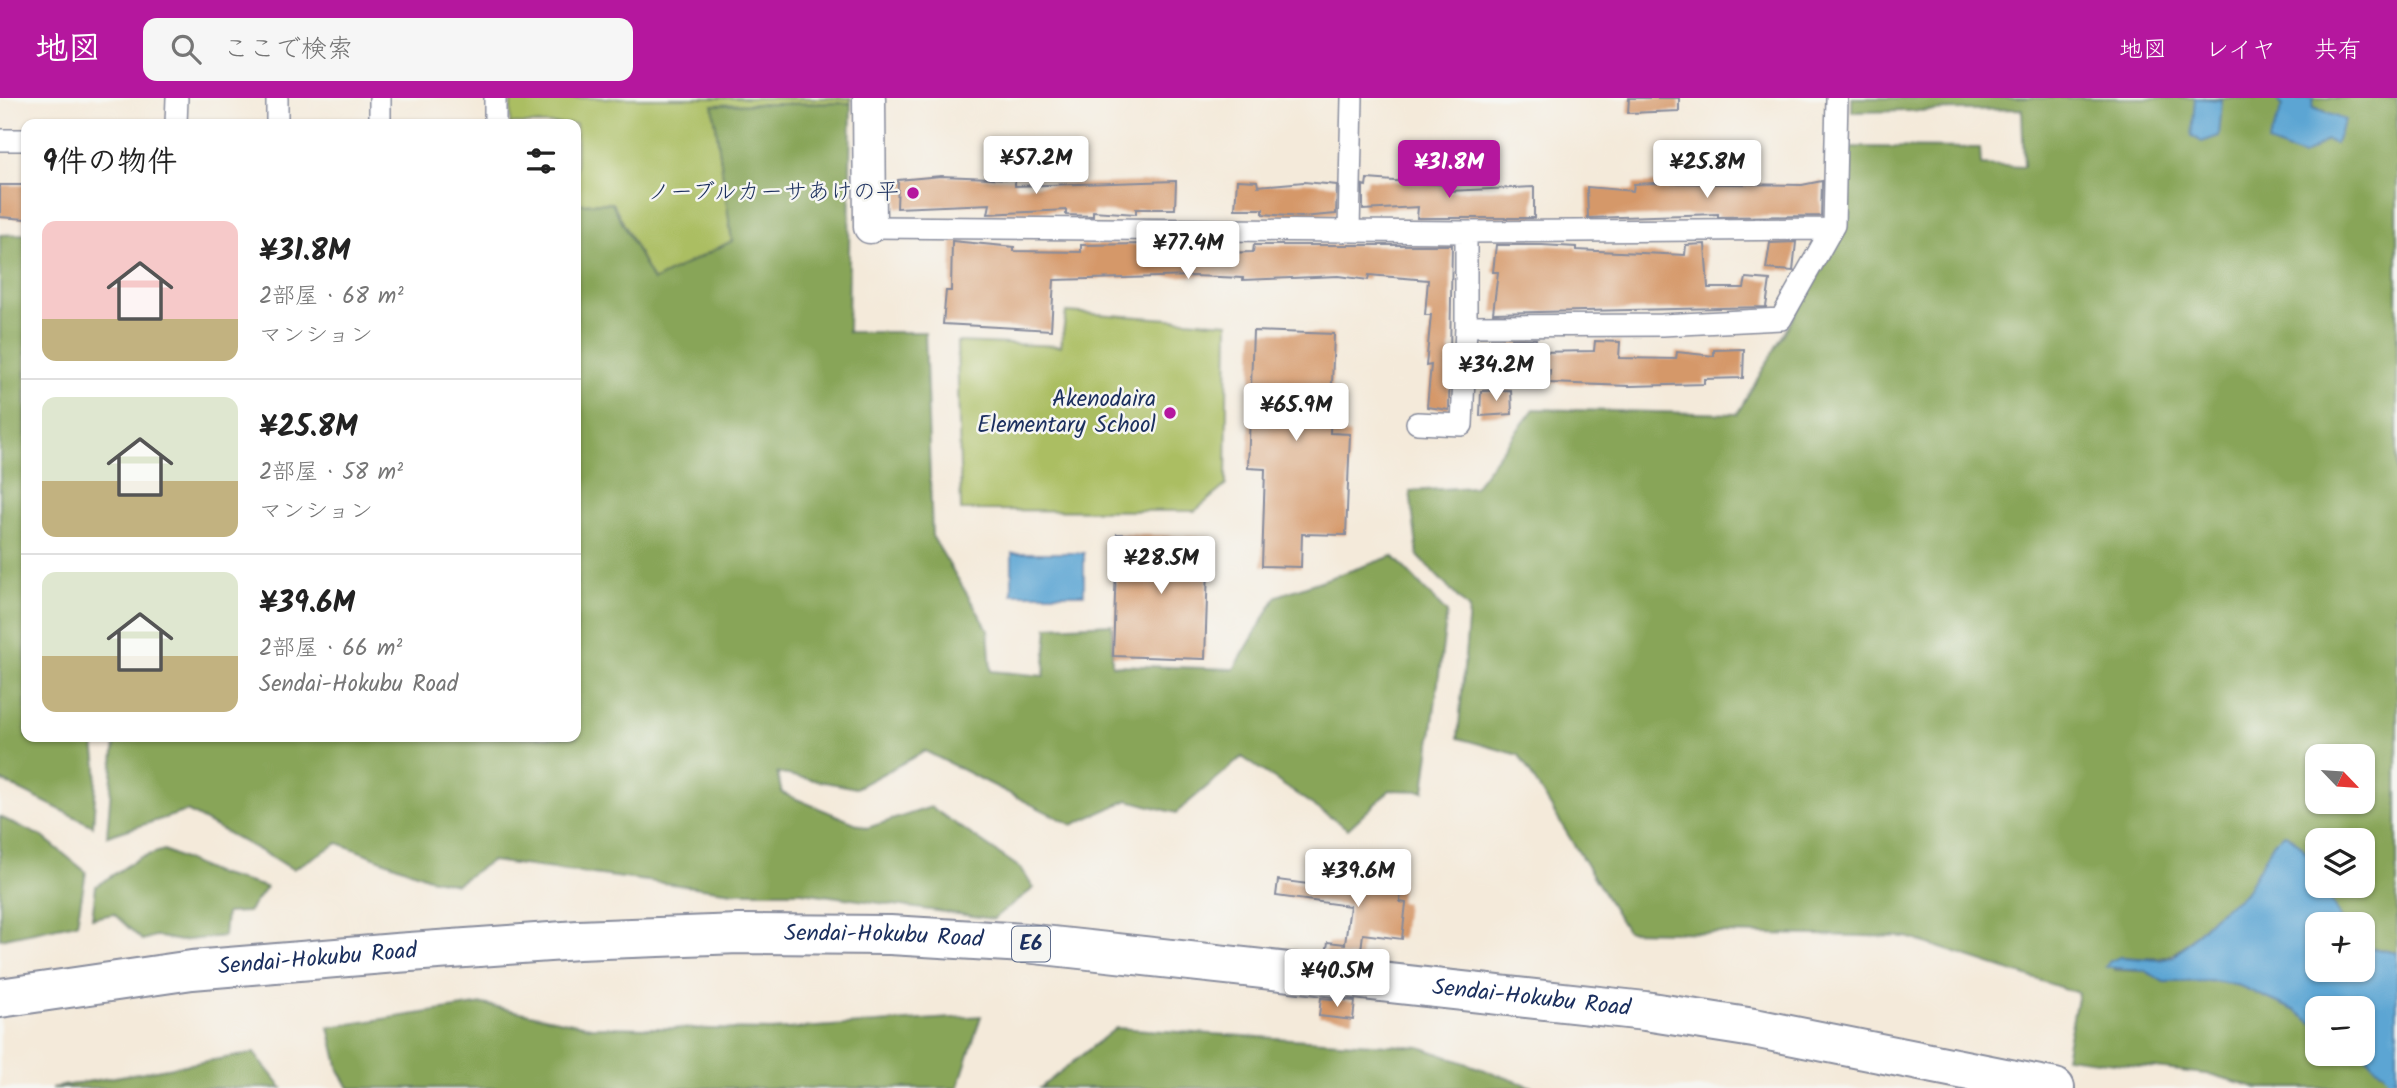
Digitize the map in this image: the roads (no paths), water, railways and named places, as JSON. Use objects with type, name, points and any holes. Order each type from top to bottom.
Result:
[{"type":"highway","name":"Sendai-Hokubu Road","points":[[0,998],[192,971],[435,950],[739,934],[890,935],[1025,943],[1645,1011],[1767,1031],[2055,1088]]},
{"type":"street","points":[[176,119],[177,98]]},
{"type":"street","points":[[277,98],[277,119]]},
{"type":"street","points":[[380,98],[380,119]]},
{"type":"street","points":[[495,98],[495,119]]},
{"type":"street","points":[[869,98],[870,228],[1466,232],[1832,229]]},
{"type":"street","points":[[1349,230],[1352,98]]},
{"type":"street","points":[[1466,326],[1662,325],[1781,318],[1832,229],[1835,212],[1837,98]]},
{"type":"street","points":[[0,140],[21,141]]},
{"type":"street","points":[[1417,423],[1462,425],[1466,232]]},
{"type":"water","points":[[2195,98],[2222,100],[2219,136],[2202,142],[2192,136]]},
{"type":"water","points":[[2275,98],[2314,98],[2312,108],[2345,120],[2335,144],[2327,140],[2303,156],[2268,143],[2283,106]]},
{"type":"water","points":[[1012,553],[1084,553],[1084,594],[1012,594]]},
{"type":"water","points":[[2285,834],[2298,843],[2305,852],[2305,898],[2330,898],[2337,912],[2305,912],[2305,982],[2375,982],[2375,948],[2397,953],[2397,1080],[2375,1066],[2375,996],[2305,996],[2305,1018],[2240,986],[2216,981],[2164,982],[2146,971],[2106,967],[2109,962],[2120,957],[2159,960],[2174,957],[2213,917],[2245,893],[2274,842]]},
{"type":"waterway","points":[[2386,1070],[2395,1088]]},
{"type":"place","name":"ノーブルカーサあけの平","points":[[913,193]]},
{"type":"place","name":"Akenodaira Elementary School","points":[[1170,413]]}]
